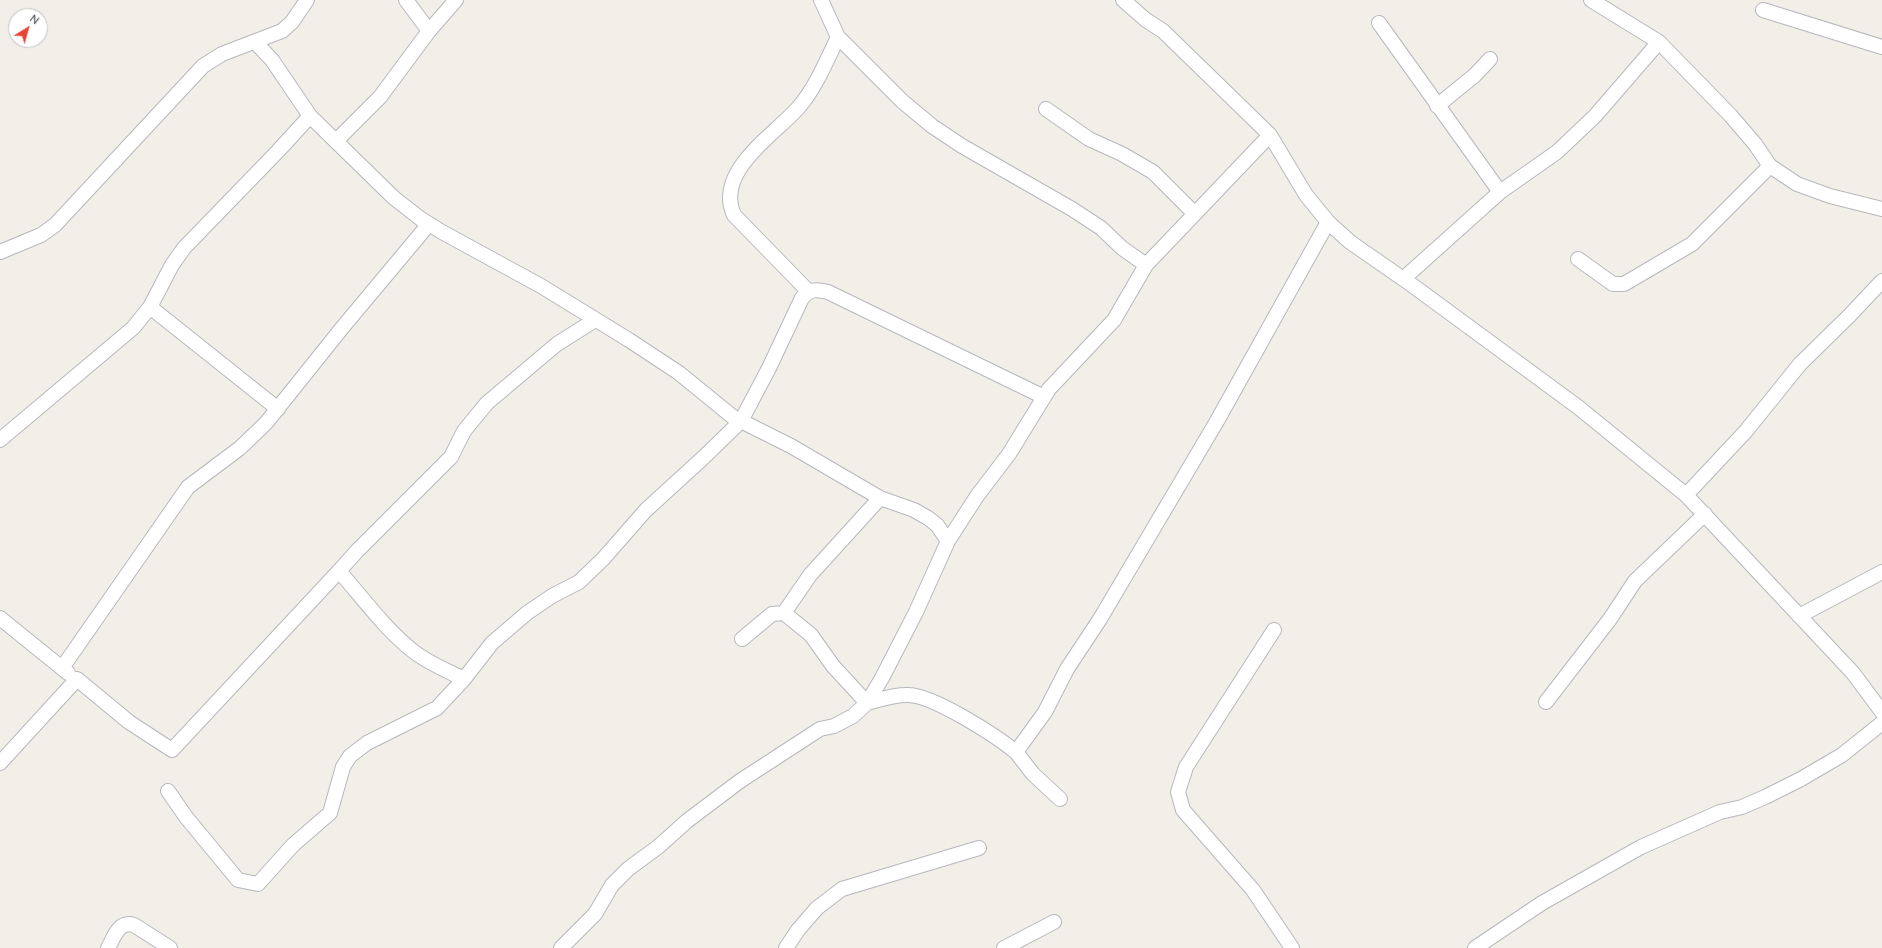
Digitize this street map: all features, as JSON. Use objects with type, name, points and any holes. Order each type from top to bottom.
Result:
[{"type":"street","points":[[0,252],[41,235],[56,225],[203,66],[222,54],[282,31],[292,22],[307,0]]},
{"type":"street","points":[[406,0],[429,31]]},
{"type":"street","points":[[336,141],[380,97],[429,31],[456,0]]},
{"type":"street","points":[[821,0],[838,37],[902,101],[932,126],[962,146],[1072,209],[1101,228],[1122,248],[1146,265]]},
{"type":"street","points":[[1123,0],[1146,20],[1162,31],[1270,135],[1306,195],[1328,222],[1350,242],[1578,407],[1686,495],[1706,514],[1853,673],[1882,712]]},
{"type":"street","points":[[1591,0],[1659,42],[1731,116],[1755,144],[1770,166],[1797,184],[1830,196],[1882,209]]},
{"type":"street","points":[[1763,10],[1882,47]]},
{"type":"street","points":[[1379,23],[1500,192]]},
{"type":"street","points":[[808,291],[734,215],[729,205],[730,194],[739,170],[758,145],[799,108],[821,72],[838,37]]},
{"type":"street","points":[[255,42],[272,60],[310,116],[394,198],[429,224],[541,286],[655,356],[702,391],[733,417],[791,446],[880,498],[914,510],[928,518],[937,525],[948,541]]},
{"type":"street","points":[[1403,279],[1500,192],[1557,152],[1595,116],[1659,42]]},
{"type":"street","points":[[1437,106],[1475,75],[1490,59]]},
{"type":"street","points":[[1046,109],[1089,139],[1122,154],[1153,172],[1194,213]]},
{"type":"street","points":[[0,440],[133,328],[150,307],[172,265],[184,248],[310,116]]},
{"type":"street","points":[[561,948],[595,914],[612,885],[623,874],[688,821],[740,781],[820,729],[834,726],[853,716],[867,704],[916,612],[948,541],[977,496],[1009,454],[1044,397],[1114,320],[1146,265],[1270,135]]},
{"type":"street","points":[[1578,259],[1613,284],[1624,284],[1692,244],[1770,166]]},
{"type":"street","points":[[1016,752],[1045,712],[1067,670],[1100,619],[1217,421],[1328,222]]},
{"type":"street","points":[[62,668],[188,487],[240,448],[278,409],[342,328],[429,224]]},
{"type":"street","points":[[1686,495],[1746,431],[1800,364],[1882,281]]},
{"type":"street","points":[[168,791],[186,817],[238,880],[258,884],[293,845],[330,813],[343,767],[350,756],[367,743],[437,708],[464,679],[492,643],[521,618],[552,596],[579,582],[603,559],[646,510],[741,421],[769,368],[802,298],[808,291],[817,289],[828,292],[1044,397]]},
{"type":"street","points":[[150,307],[278,409]]},
{"type":"street","points":[[0,618],[129,722],[172,750],[339,571],[356,550],[432,478],[451,457],[464,430],[487,404],[557,344],[596,320]]},
{"type":"street","points":[[784,613],[810,575],[880,498]]},
{"type":"street","points":[[1546,702],[1610,619],[1635,581],[1706,514]]},
{"type":"street","points":[[339,571],[390,629],[411,650],[429,662],[464,679]]},
{"type":"street","points":[[1799,616],[1882,572]]},
{"type":"street","points":[[742,639],[772,614],[784,613],[811,635],[837,671],[867,704]]},
{"type":"street","points":[[1274,630],[1186,767],[1178,792],[1183,810],[1253,890],[1292,948]]},
{"type":"street","points":[[0,763],[76,679]]},
{"type":"street","points":[[867,704],[894,696],[910,695],[927,699],[998,738],[1016,752],[1033,774],[1060,799]]},
{"type":"street","points":[[1475,948],[1542,903],[1641,846],[1720,812],[1742,807],[1801,779],[1842,755],[1882,723]]},
{"type":"street","points":[[786,948],[798,930],[817,908],[842,889],[979,848]]},
{"type":"street","points":[[1004,948],[1054,922]]},
{"type":"street","points":[[108,948],[117,931],[123,925],[128,923],[134,925],[170,948]]}]
